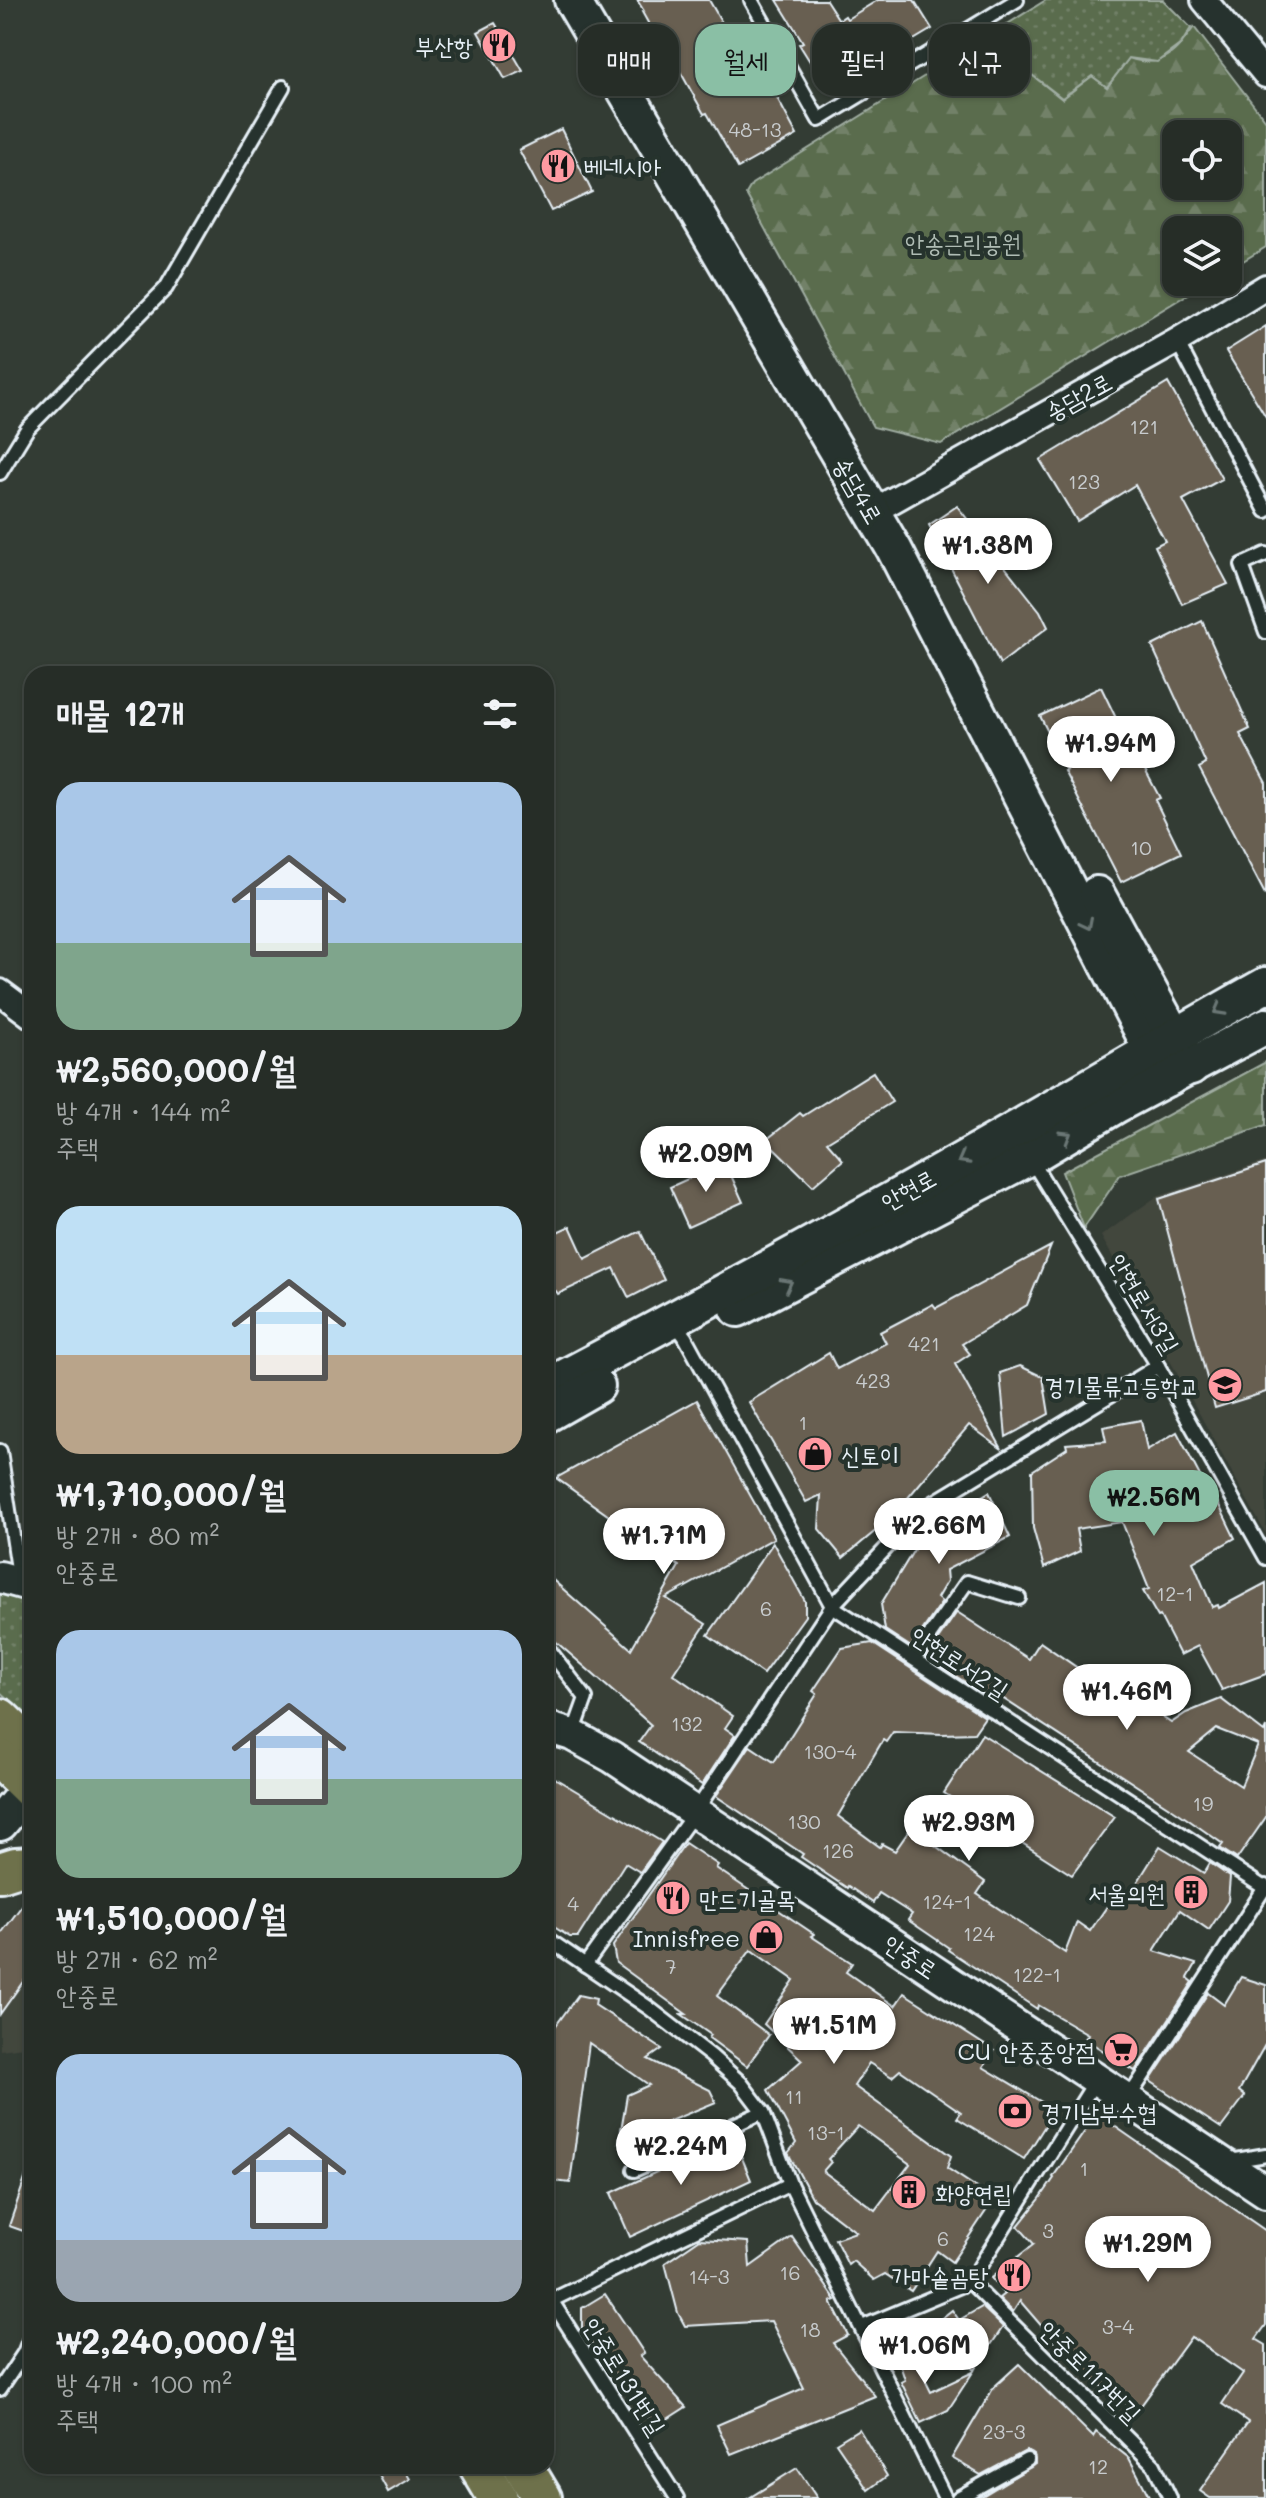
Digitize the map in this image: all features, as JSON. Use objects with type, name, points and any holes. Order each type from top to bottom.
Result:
[{"type":"main road","name":"송담4로","points":[[572,0],[894,549],[1171,1058]]},
{"type":"main road","name":"송담4로","points":[[598,0],[888,503],[1171,1058]]},
{"type":"main road","name":"안현로","points":[[554,1410],[679,1329],[1022,1144],[1171,1058],[1266,985]]},
{"type":"main road","name":"안현로","points":[[1171,1058],[1266,1026]]},
{"type":"main road","name":"안현로","points":[[554,1384],[679,1329]]},
{"type":"main road","points":[[0,1718],[24,1741]]},
{"type":"main road","points":[[0,1759],[24,1779]]},
{"type":"main road","points":[[0,1823],[24,1794]]},
{"type":"main road","points":[[0,1872],[24,1866]]},
{"type":"main road","points":[[484,2474],[498,2498]]},
{"type":"main road","points":[[528,2474],[542,2498]]},
{"type":"street","points":[[1204,0],[1266,75]]},
{"type":"street","name":"송담2로","points":[[888,503],[1177,341],[1266,287]]},
{"type":"street","points":[[888,503],[894,549]]},
{"type":"street","points":[[0,992],[24,1010]]},
{"type":"street","name":"안중로","points":[[559,1731],[612,1757],[1266,2192]]},
{"type":"lane","points":[[751,0],[819,120],[1017,0]]},
{"type":"lane","points":[[0,473],[27,429],[166,288],[283,87]]},
{"type":"lane","points":[[1177,341],[1266,511]]},
{"type":"lane","points":[[1266,554],[1242,565],[1266,632]]},
{"type":"lane","name":"안현로서3길","points":[[1022,1144],[1158,1366],[1266,1558]]},
{"type":"lane","name":"안현로서2길","points":[[679,1329],[832,1606],[1266,1888]]},
{"type":"lane","points":[[585,1965],[695,1812],[832,1606],[923,1509],[1158,1366]]},
{"type":"lane","points":[[0,1451],[17,1582]]},
{"type":"lane","points":[[914,1658],[967,1582],[1019,1598]]},
{"type":"lane","points":[[554,1656],[586,1698],[559,1731]]},
{"type":"lane","points":[[1128,2099],[1266,1888]]},
{"type":"lane","points":[[554,1944],[649,2008],[711,2056],[741,2083],[763,2112],[790,2184],[945,2498]]},
{"type":"lane","points":[[862,2327],[970,2282],[1096,2080]]},
{"type":"lane","points":[[634,2170],[763,2112]]},
{"type":"lane","points":[[1221,2163],[1266,2155]]},
{"type":"lane","name":"안중로131번길","points":[[554,2295],[790,2184]]},
{"type":"lane","name":"안중로117번길","points":[[970,2282],[1154,2465],[1170,2498]]},
{"type":"lane","name":"안중로131번길","points":[[554,2307],[677,2498]]},
{"type":"lane","points":[[0,2389],[24,2353]]},
{"type":"lane","points":[[958,2498],[1027,2460]]},
{"type":"shaded area","name":"경기물류고등학교","points":[[1266,1161],[1266,1534],[1101,1236],[1156,1197]]},
{"type":"shaded area","points":[[0,1957],[24,1971],[24,2047],[0,2050]]},
{"type":"green space","points":[[1046,0],[1163,0],[1191,28],[1181,44],[1157,62],[1129,58],[1107,87],[1092,76],[1062,98],[1030,76],[1030,24],[1007,24]]},
{"type":"green space","name":"안송근린공원","points":[[1194,27],[1266,121],[1266,247],[1242,262],[1242,216],[1162,216],[1162,296],[1185,296],[941,444],[873,427],[746,194],[752,184],[893,96],[913,96],[913,83],[929,73],[929,96],[1030,96],[1032,75],[1062,99],[1092,76],[1107,87],[1129,58],[1151,62],[1174,51]]},
{"type":"green space","points":[[1266,1062],[1266,1125],[1120,1175],[1084,1228],[1062,1172]]},
{"type":"green space","points":[[0,1592],[24,1598],[24,1713],[0,1692]]},
{"type":"building","points":[[637,0],[709,0],[723,24],[695,24],[695,96],[776,96],[797,135],[738,168],[679,69],[679,24],[649,24]]},
{"type":"building","points":[[777,0],[826,0],[839,20],[845,16],[847,19],[878,0],[914,0],[929,24],[929,31],[913,40],[913,24],[812,24],[812,65],[799,44],[803,42],[796,31],[796,24],[792,24]]},
{"type":"building","points":[[495,23],[523,71],[505,79],[478,32]]},
{"type":"building","points":[[561,129],[592,192],[551,211],[519,150]]},
{"type":"building","points":[[1266,326],[1266,417],[1226,351]]},
{"type":"building","points":[[1168,383],[1222,479],[1183,500],[1228,584],[1182,604],[1155,546],[1165,541],[1135,485],[1077,521],[1040,460]]},
{"type":"building","points":[[957,506],[1040,611],[1048,627],[1000,664],[929,525]]},
{"type":"building","points":[[1202,621],[1250,729],[1240,734],[1266,783],[1266,896],[1199,768],[1206,764],[1152,646]]},
{"type":"building","points":[[1101,687],[1160,798],[1155,800],[1181,853],[1121,882],[1064,771],[1067,770],[1040,716]]},
{"type":"building","points":[[873,1072],[892,1102],[827,1142],[843,1160],[813,1186],[766,1140],[800,1113],[803,1116]]},
{"type":"building","points":[[725,1162],[743,1202],[688,1227],[670,1187]]},
{"type":"building","points":[[1266,1164],[1266,1392],[1215,1408],[1159,1199]]},
{"type":"building","points":[[570,1226],[585,1259],[640,1231],[664,1280],[629,1298],[614,1268],[558,1294],[554,1292],[554,1233]]},
{"type":"building","points":[[1051,1246],[1027,1305],[962,1344],[970,1354],[955,1364],[1002,1449],[969,1425],[891,1518],[843,1558],[819,1529],[821,1495],[806,1502],[749,1402],[829,1353],[837,1369],[886,1343],[880,1332],[933,1304],[936,1308]]},
{"type":"building","points":[[1020,1366],[1043,1377],[1049,1414],[1006,1437],[1000,1373]]},
{"type":"building","points":[[697,1400],[774,1538],[666,1598],[706,1624],[673,1674],[733,1716],[725,1728],[735,1735],[702,1785],[639,1742],[651,1725],[554,1640],[554,1581],[631,1649],[679,1566],[556,1478]]},
{"type":"building","points":[[1141,1420],[1147,1450],[1177,1432],[1235,1538],[1193,1562],[1212,1607],[1218,1605],[1219,1608],[1266,1583],[1266,1674],[1222,1690],[1198,1646],[1180,1655],[1143,1591],[1149,1589],[1122,1522],[1076,1529],[1080,1551],[1044,1568],[1033,1528],[1032,1471],[1067,1448],[1066,1444],[1106,1441],[1103,1427]]},
{"type":"building","points":[[989,1492],[1010,1537],[946,1570],[947,1581],[937,1598],[942,1602],[911,1647],[885,1630],[881,1604],[926,1530]]},
{"type":"building","points":[[773,1543],[805,1601],[805,1616],[763,1674],[708,1635]]},
{"type":"building","points":[[957,1612],[1029,1659],[1040,1642],[1140,1711],[1144,1705],[1171,1723],[1186,1713],[1221,1699],[1264,1732],[1266,1727],[1266,1817],[1237,1859],[1220,1848],[1223,1844],[1180,1814],[999,1696],[996,1702],[926,1657]],"holes":[[[1217,1729],[1258,1745],[1241,1786],[1189,1752]]]},
{"type":"building","points":[[872,1643],[985,1717],[974,1733],[893,1732],[886,1742],[883,1740],[838,1816],[880,1847],[882,1844],[895,1851],[911,1828],[985,1882],[977,1894],[1065,1953],[1077,1922],[1090,1931],[1115,1895],[1125,1902],[1160,1846],[1204,1873],[1210,1863],[1230,1877],[1228,1901],[1209,1930],[1180,1910],[1154,1951],[1196,1964],[1188,1978],[1193,1982],[1135,2071],[1085,2039],[1088,2034],[1038,2005],[1037,2009],[948,1950],[908,1920],[912,1914],[879,1893],[873,1903],[847,1888],[801,1857],[803,1854],[716,1796],[750,1746],[774,1762],[817,1694],[813,1691],[842,1648]]},
{"type":"building","points":[[982,1734],[1115,1817],[1072,1875],[944,1793]]},
{"type":"building","points":[[554,1778],[662,1842],[640,1872],[625,1863],[578,1937],[570,1937],[554,1927]]},
{"type":"building","points":[[685,1843],[852,1963],[846,1972],[895,2006],[904,1993],[994,2051],[983,2067],[1055,2110],[1024,2159],[957,2118],[961,2112],[900,2070],[892,2077],[869,2063],[854,2086],[951,2156],[947,2168],[994,2199],[952,2262],[937,2251],[911,2291],[885,2274],[874,2280],[853,2261],[848,2265],[835,2239],[856,2232],[813,2199],[788,2153],[796,2143],[768,2090],[802,2060],[764,2024],[794,1980],[751,1950],[717,1996],[769,2035],[747,2066],[681,2014],[686,2014],[616,1963],[613,1946]],"holes":[[[858,2126],[910,2164],[875,2210],[823,2171],[831,2162],[828,2159]]]},
{"type":"building","points":[[24,1903],[24,1980],[0,2014],[0,1935]]},
{"type":"building","points":[[1241,1977],[1266,1985],[1266,2043],[1239,2091],[1245,2096],[1221,2128],[1150,2081],[1208,1993],[1224,2005]]},
{"type":"building","points":[[578,1995],[596,1999],[595,2005],[662,2049],[648,2059],[710,2090],[716,2102],[619,2142],[627,2095],[649,2085],[589,2043],[570,2183],[554,2181],[554,2028]]},
{"type":"building","points":[[1097,2114],[1266,2231],[1266,2325],[1256,2339],[1266,2345],[1266,2498],[1210,2498],[1200,2491],[1248,2422],[1222,2404],[1243,2373],[1191,2337],[1137,2411],[1097,2383],[1069,2358],[1020,2301],[1013,2312],[999,2298],[1004,2294],[991,2278],[1034,2244],[1018,2226]]},
{"type":"building","points":[[733,2136],[751,2180],[630,2237],[611,2193],[689,2157],[692,2160],[703,2150]]},
{"type":"building","points":[[24,2182],[24,2231],[9,2226]]},
{"type":"building","points":[[792,2237],[836,2300],[831,2302],[848,2335],[833,2343],[875,2396],[731,2454],[717,2425],[804,2388],[771,2321],[685,2326],[678,2313],[665,2263],[700,2239],[748,2242],[750,2267]]},
{"type":"building","points":[[605,2294],[644,2353],[640,2356],[686,2407],[655,2427],[582,2328],[582,2308]]},
{"type":"building","points":[[982,2307],[1003,2327],[974,2370],[928,2329],[952,2310],[959,2320]]},
{"type":"building","points":[[903,2335],[931,2392],[973,2372],[948,2410],[921,2423],[901,2382],[905,2380],[892,2339]]},
{"type":"building","points":[[1019,2364],[1093,2437],[1096,2432],[1129,2458],[1150,2498],[979,2498],[1035,2464],[1034,2455],[1026,2451],[981,2475],[952,2458],[994,2387]]},
{"type":"building","points":[[859,2429],[887,2476],[868,2490],[836,2443]]},
{"type":"building","points":[[797,2468],[817,2498],[749,2498]]},
{"type":"building","points":[[378,2474],[407,2474],[410,2479],[388,2492]]},
{"type":"place","name":"부산항","points":[[499,45]]},
{"type":"place","name":"베네시아","points":[[558,166]]},
{"type":"place","name":"경기물류고등학교","points":[[1225,1385]]},
{"type":"place","name":"신토이","points":[[815,1454]]},
{"type":"place","name":"서울의원","points":[[1191,1892]]},
{"type":"place","name":"만드기골목","points":[[673,1898]]},
{"type":"place","name":"Innisfree","points":[[766,1937]]},
{"type":"place","name":"CU 안중중앙점","points":[[1121,2050]]},
{"type":"place","name":"경기남부수협","points":[[1015,2111]]},
{"type":"place","name":"화양연립","points":[[909,2192]]},
{"type":"place","name":"가마솥곰탕","points":[[1014,2275]]}]
